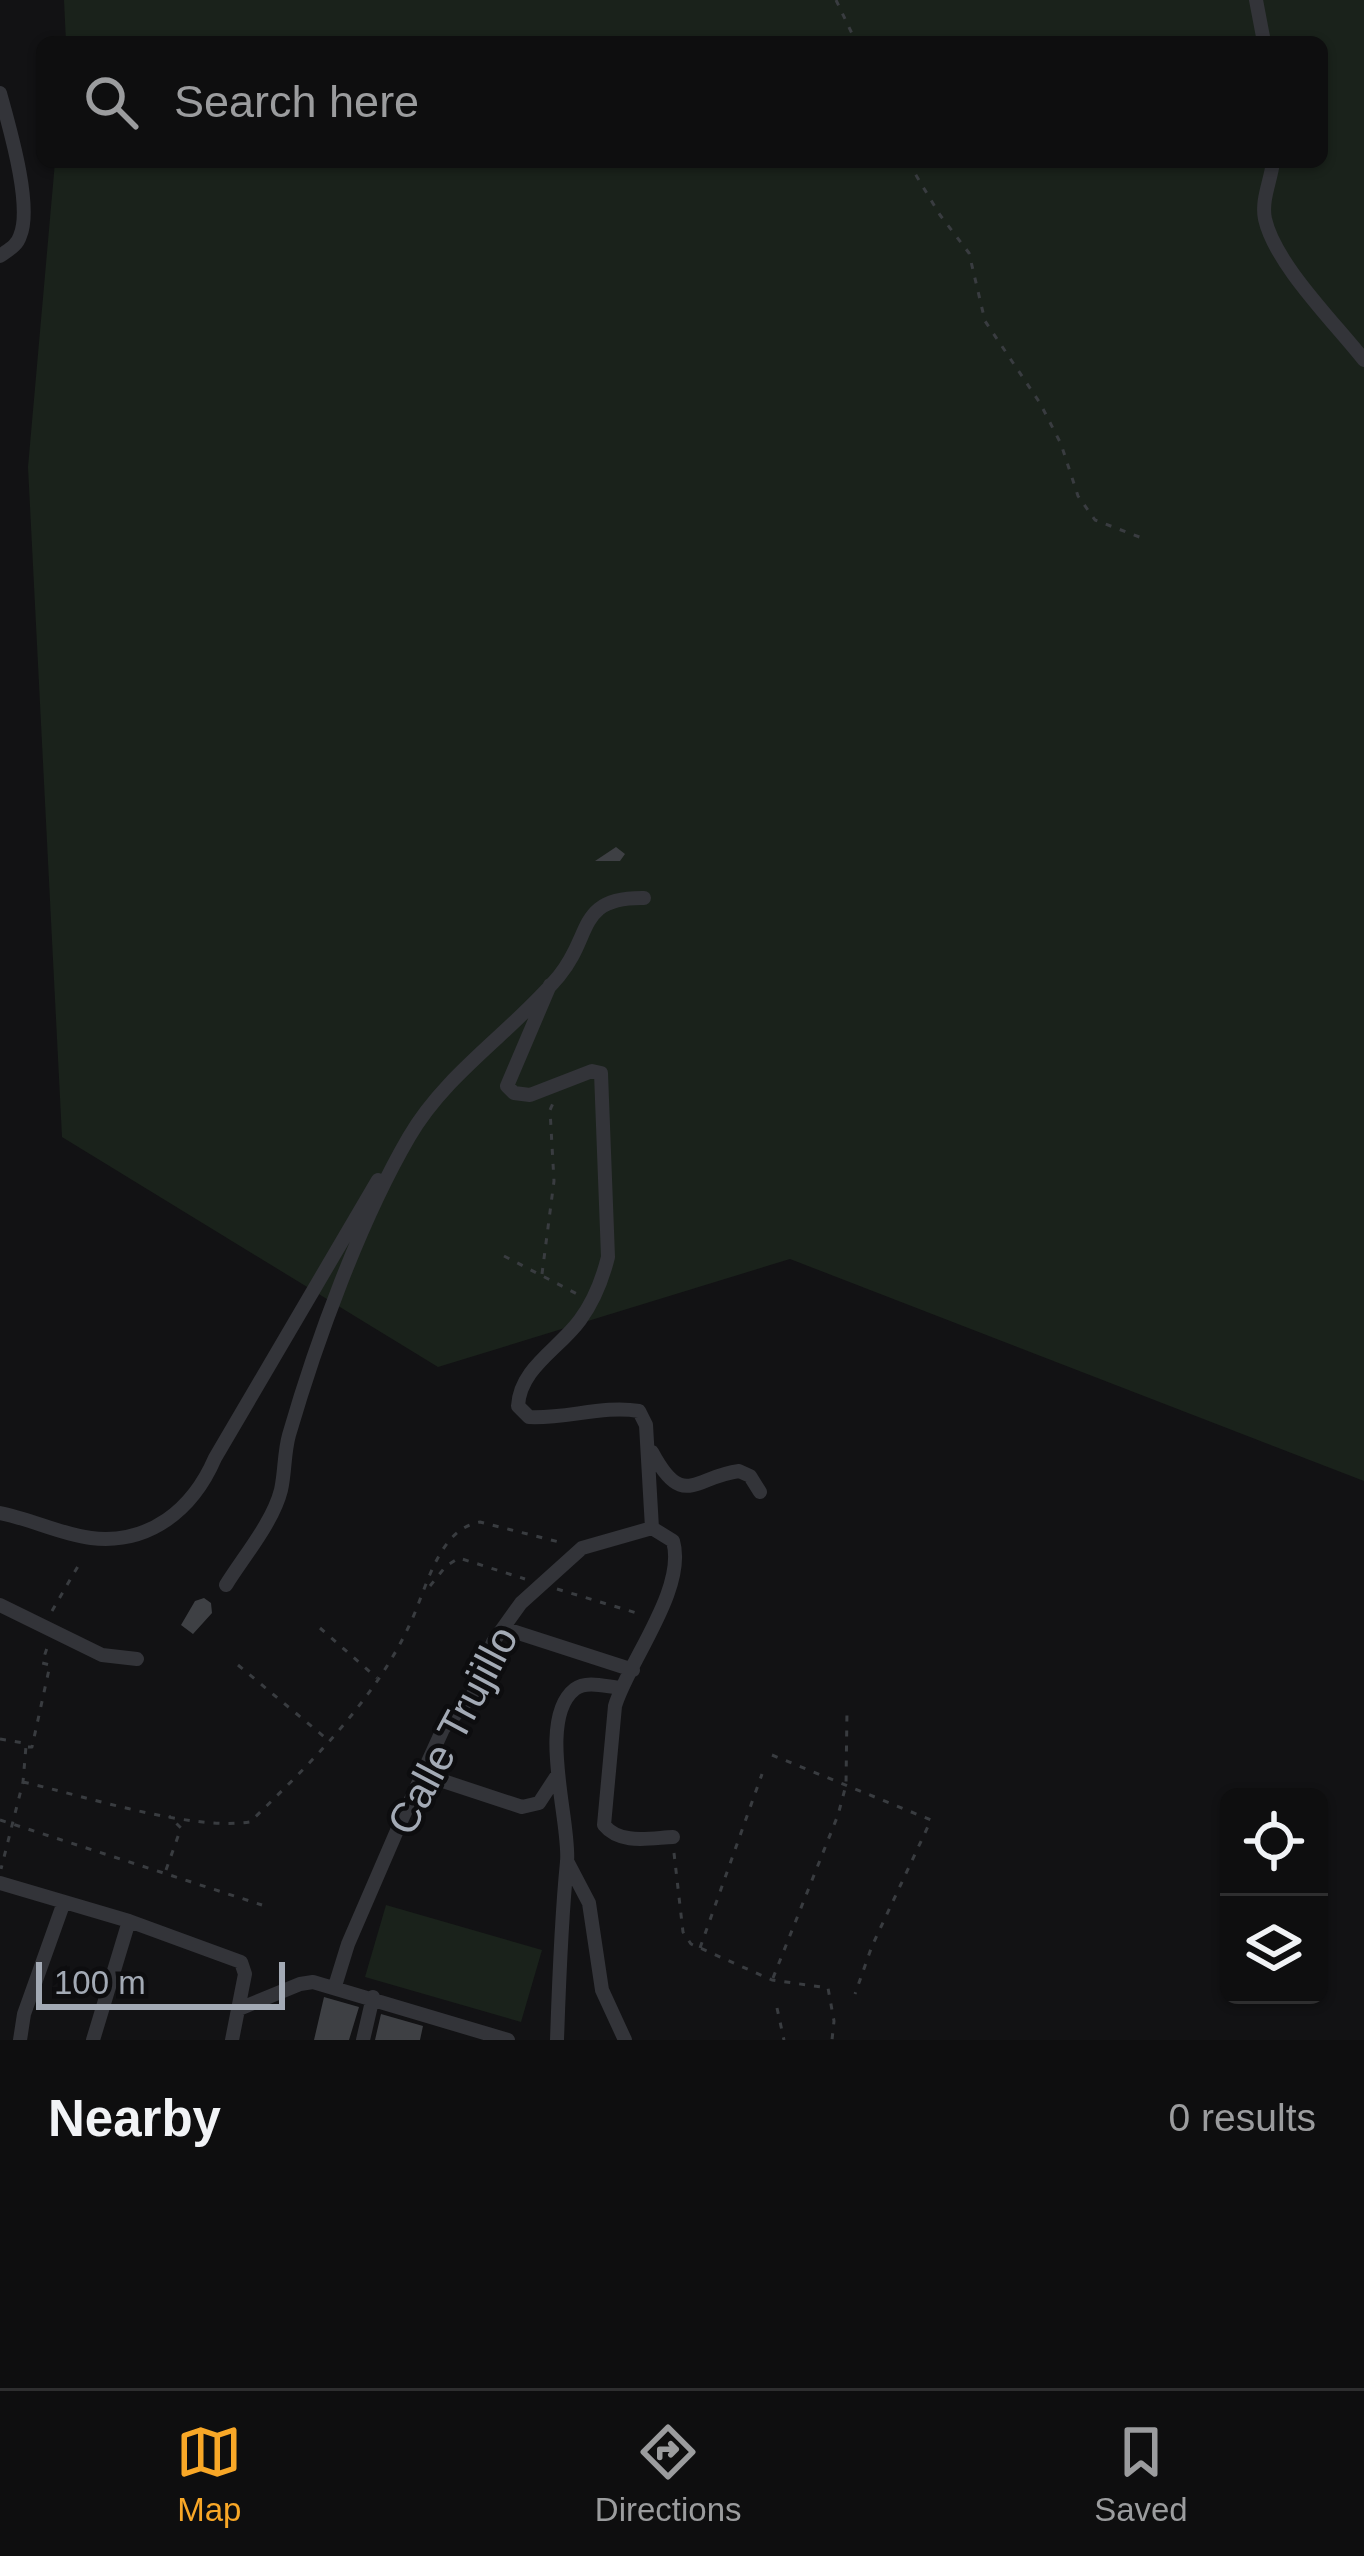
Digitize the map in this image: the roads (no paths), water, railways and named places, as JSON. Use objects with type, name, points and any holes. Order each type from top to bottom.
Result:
[{"type":"street","points":[[1256,0],[1263,36]]},
{"type":"street","points":[[0,94],[16,151],[23,218],[20,237],[0,256]]},
{"type":"street","points":[[1272,168],[1265,220],[1281,254],[1364,360]]},
{"type":"street","points":[[0,1514],[89,1538],[114,1538],[160,1528],[176,1514],[203,1484],[330,1259],[411,1133],[471,1062],[562,972],[591,914],[620,897],[644,898]]},
{"type":"street","points":[[550,985],[507,1086],[514,1093],[530,1095],[592,1071],[602,1073],[608,1257],[600,1286],[579,1322],[528,1375],[518,1390],[518,1406],[529,1417],[549,1418],[624,1408],[639,1411],[649,1447],[674,1482],[699,1486],[740,1471],[750,1476],[760,1492]]},
{"type":"street","points":[[226,1585],[281,1490],[288,1439],[320,1344],[380,1192],[411,1133]]},
{"type":"street","points":[[649,1447],[647,1492],[652,1528],[675,1547],[664,1598],[621,1688],[604,1825],[622,1838],[674,1837]]},
{"type":"street","name":"Calle Trujillo","points":[[335,1986],[373,1884],[443,1729],[474,1693],[493,1642],[521,1603],[582,1548],[652,1528]]},
{"type":"street","points":[[0,1605],[102,1654],[137,1659]]},
{"type":"street","points":[[503,1628],[632,1670]]},
{"type":"street","points":[[557,2040],[560,1913],[567,1861],[556,1777],[559,1724],[572,1691],[589,1684],[621,1688]]},
{"type":"street","points":[[425,1775],[522,1807],[539,1803],[556,1777]]},
{"type":"street","points":[[567,1861],[589,1903],[602,1990],[625,2040]]},
{"type":"street","points":[[0,1883],[129,1921],[241,1962],[245,1974],[232,2040]]},
{"type":"street","points":[[20,2040],[23,2014],[64,1902]]},
{"type":"street","points":[[93,2040],[129,1921]]},
{"type":"street","points":[[239,2009],[300,1984],[335,1986],[499,2039]]},
{"type":"street","points":[[363,2040],[373,1997]]}]
